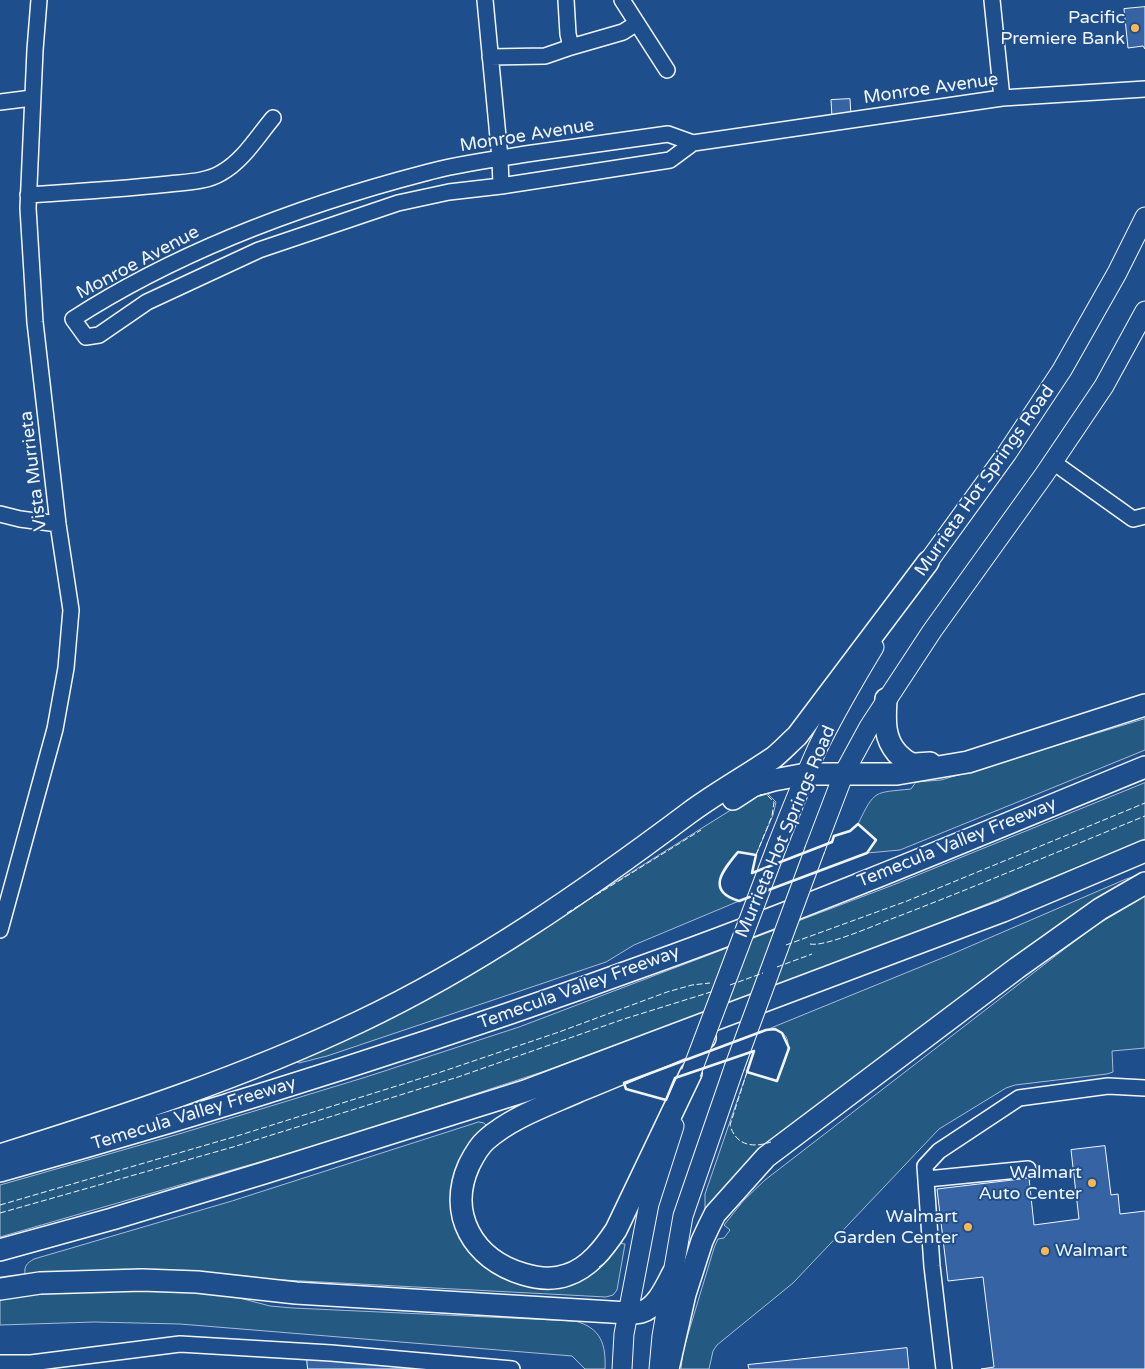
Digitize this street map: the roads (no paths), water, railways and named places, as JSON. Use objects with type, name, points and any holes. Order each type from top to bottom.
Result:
[{"type":"highway","points":[[616,868],[698,807],[775,756],[797,736],[928,562]]},
{"type":"highway","points":[[886,699],[886,734],[891,746],[900,756],[910,763],[968,762]]},
{"type":"highway","points":[[0,1155],[187,1094],[293,1052],[360,1022],[498,945],[616,868],[753,786],[806,774],[897,774],[968,762],[1145,705]]},
{"type":"highway","name":"Temecula Valley Freeway","points":[[0,1171],[216,1108],[519,1011],[677,954],[838,892],[1145,767]]},
{"type":"highway","points":[[691,1072],[616,1230],[604,1249],[587,1264],[568,1275],[547,1278],[530,1276],[492,1260],[478,1247],[462,1213],[461,1193],[464,1177],[472,1159],[484,1141],[502,1128],[545,1106],[1145,851]]},
{"type":"highway","points":[[668,1369],[685,1294],[702,1241],[715,1214],[766,1157],[1018,968],[1100,910],[1145,883]]},
{"type":"highway","points":[[0,1250],[273,1170],[525,1091],[1002,911]]},
{"type":"highway","points":[[0,1289],[40,1283],[151,1280],[197,1282],[296,1293],[628,1313],[642,1312],[653,1304],[663,1292],[673,1273]]},
{"type":"main road","name":"Murrieta Hot Springs Road","points":[[622,1369],[624,1334],[649,1204],[691,1072],[806,774],[842,701],[883,631],[928,562],[1007,453],[1062,370],[1117,273],[1145,217]]},
{"type":"main road","name":"Murrieta Hot Springs Road","points":[[658,1369],[683,1216],[734,1068],[814,849],[844,773],[886,699],[932,631],[1053,462],[1104,386],[1145,311]]},
{"type":"street","name":"Vista Murrieta","points":[[0,930],[55,729],[66,668],[70,610],[58,524],[35,322],[28,195],[39,0]]},
{"type":"street","points":[[485,0],[501,186]]},
{"type":"street","points":[[566,0],[568,34],[571,47]]},
{"type":"street","points":[[622,0],[667,70]]},
{"type":"street","points":[[992,0],[1002,98]]},
{"type":"street","points":[[490,57],[545,56],[623,32],[637,23]]},
{"type":"street","name":"Monroe Avenue","points":[[693,142],[670,160],[501,186],[449,192],[398,204],[259,250],[147,302],[98,335],[86,337],[73,319],[102,300],[246,229],[326,202],[426,172],[500,158],[668,134],[693,142],[1002,98],[1145,89]]},
{"type":"street","points":[[0,102],[32,98]]},
{"type":"street","points":[[28,195],[125,189],[205,180],[219,175],[232,167],[273,118]]},
{"type":"street","points":[[1053,462],[1133,519],[1145,516]]},
{"type":"street","points":[[0,514],[20,519],[58,524]]},
{"type":"street","points":[[944,1369],[932,1266],[925,1166],[939,1151],[1019,1098],[1108,1086],[1145,1088]]},
{"type":"street","points":[[927,1179],[1028,1170]]},
{"type":"street","points":[[0,1363],[31,1363],[180,1344],[331,1352],[512,1369]]},
{"type":"place","name":"Pacific Premiere Bank","points":[[1135,28]]},
{"type":"place","name":"Walmart Auto Center","points":[[1092,1183]]},
{"type":"place","name":"Walmart Garden Center","points":[[968,1227]]},
{"type":"place","name":"Walmart","points":[[1045,1251]]}]
